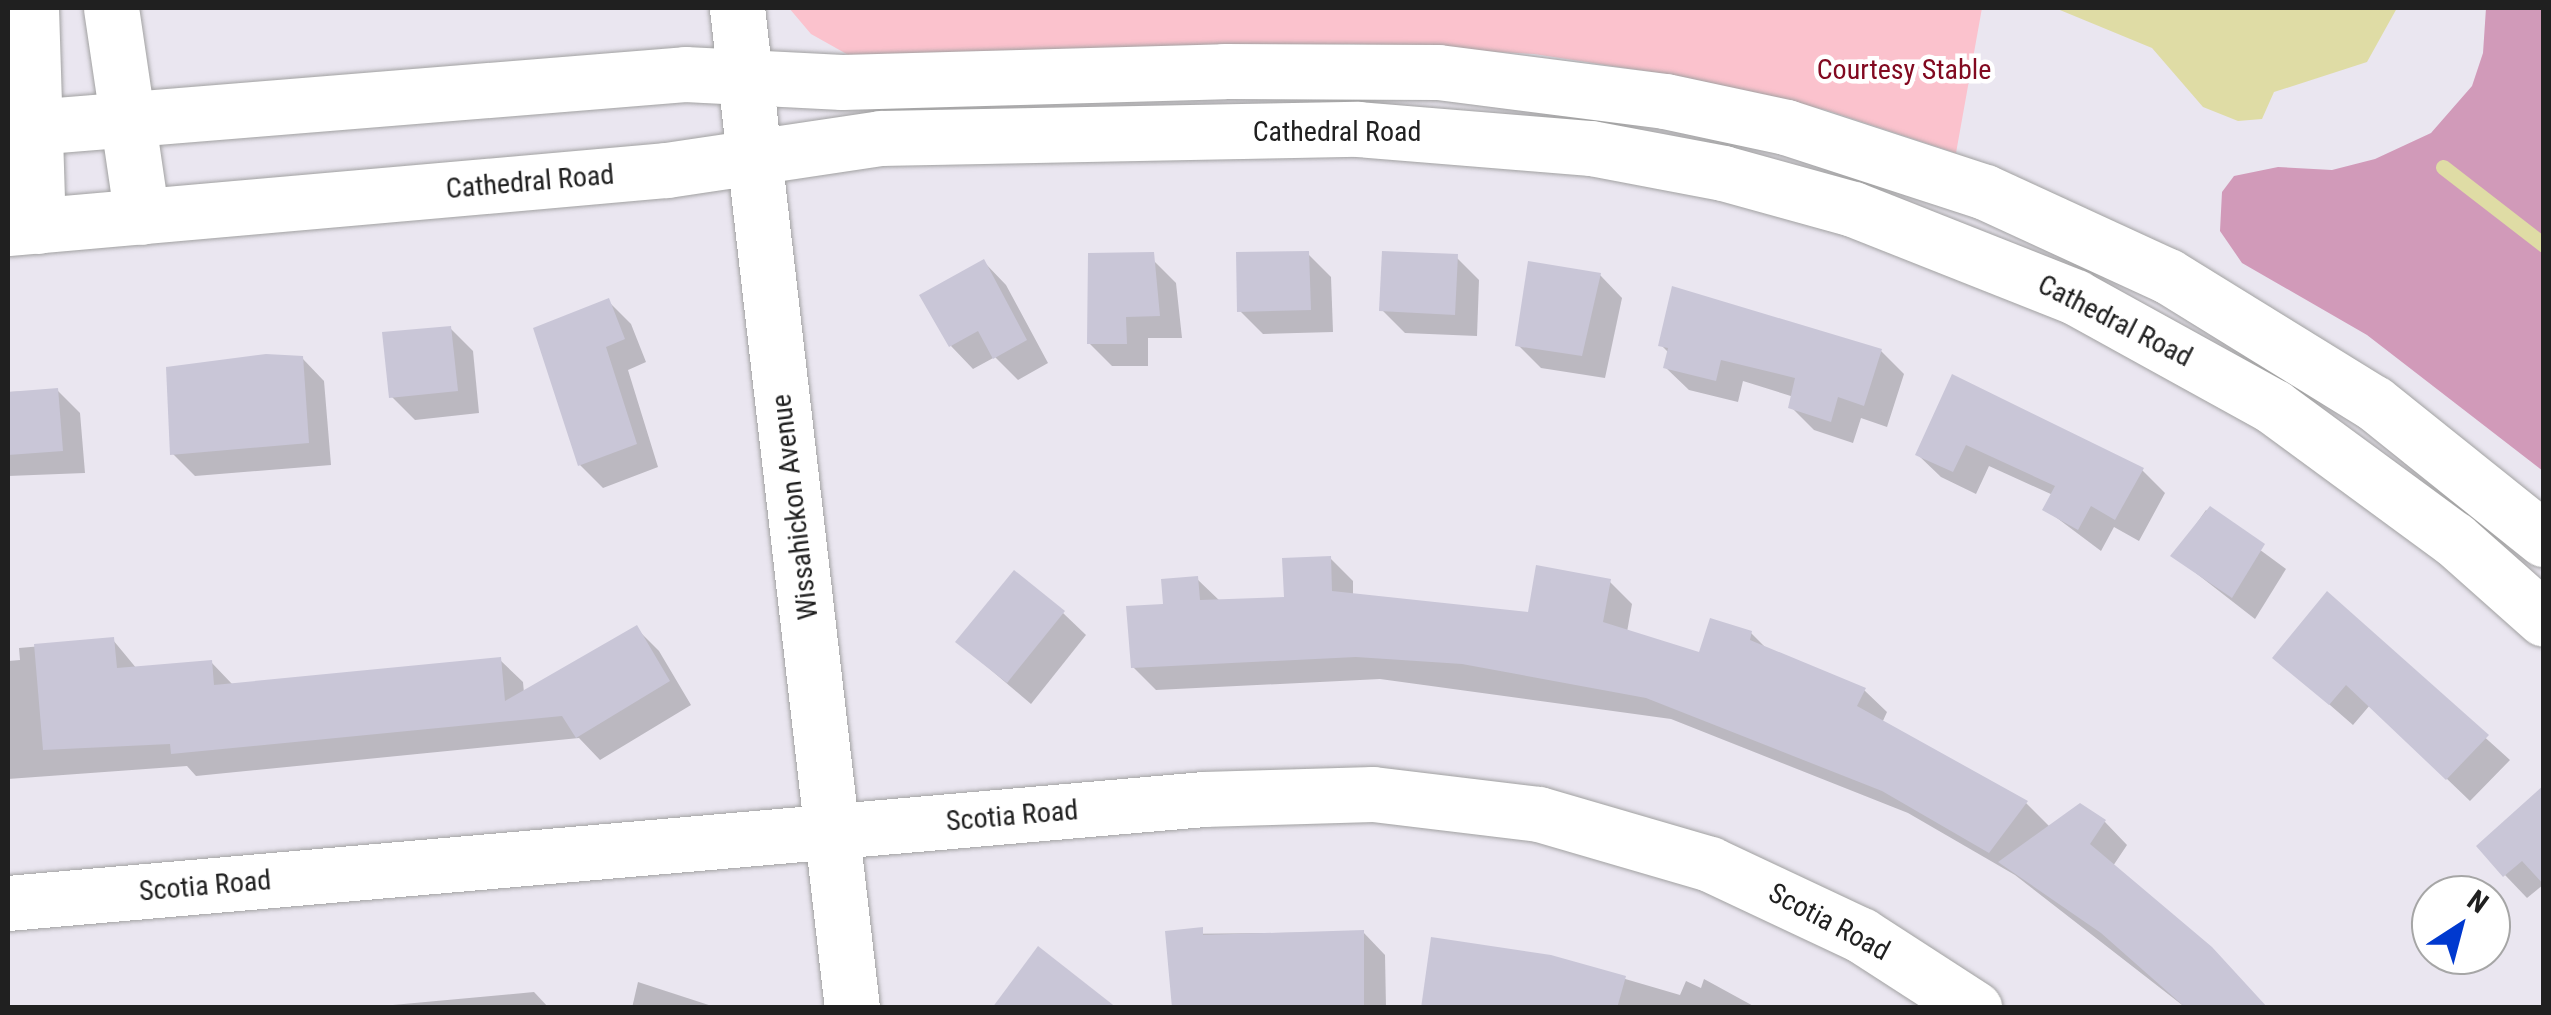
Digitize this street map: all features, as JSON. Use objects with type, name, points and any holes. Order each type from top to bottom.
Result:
[{"type":"street","points":[[23,227],[20,128],[31,8]]},
{"type":"street","points":[[112,8],[142,217]]},
{"type":"street","name":"Wissahickon Avenue","points":[[736,8],[852,1008]]},
{"type":"street","points":[[20,128],[622,76],[744,75],[842,82],[1224,70],[1438,72],[1591,89],[1786,128],[1985,192],[2168,276],[2374,403],[2544,538]]},
{"type":"street","name":"Cathedral Road","points":[[23,227],[754,158],[880,138],[1358,129],[1557,144],[1723,174],[1853,209],[1970,252],[2182,352],[2364,470],[2544,619]]},
{"type":"street","name":"Scotia Road","points":[[8,903],[1289,794],[1457,802],[1626,835],[1710,864],[1861,935],[1974,1008]]},
{"type":"shaded area","points":[[2055,8],[2397,8],[2367,62],[2274,92],[2262,119],[2238,121],[2203,107],[2152,48]]},
{"type":"shaded area","points":[[2486,8],[2543,8],[2543,471],[2367,335],[2242,263],[2220,231],[2222,192],[2234,176],[2278,167],[2332,170],[2375,159],[2431,133],[2472,86],[2483,53]]},
{"type":"green space","name":"Courtesy Stable","points":[[789,8],[1982,8],[1956,153],[1826,110],[1684,77],[1534,54],[1352,44],[852,57],[811,34]]},
{"type":"building","points":[[1309,251],[1311,310],[1237,312],[1236,252]]},
{"type":"building","points":[[1382,251],[1458,254],[1455,315],[1379,311]]},
{"type":"building","points":[[1154,252],[1160,316],[1126,317],[1127,344],[1087,344],[1088,253]]},
{"type":"building","points":[[984,259],[1027,340],[993,359],[978,331],[949,347],[919,295]]},
{"type":"building","points":[[1528,261],[1601,273],[1582,356],[1515,346]]},
{"type":"building","points":[[1672,286],[1882,349],[1864,406],[1838,397],[1831,422],[1788,408],[1795,378],[1721,360],[1716,381],[1663,368],[1668,348],[1658,346]]},
{"type":"building","points":[[609,298],[625,339],[606,347],[637,444],[578,466],[533,328]]},
{"type":"building","points":[[451,326],[458,391],[389,398],[382,332]]},
{"type":"building","points":[[266,354],[303,356],[309,443],[170,455],[166,367]]},
{"type":"building","points":[[1952,374],[2144,468],[2115,520],[2091,506],[2078,530],[2042,510],[2055,486],[1966,445],[1953,472],[1915,455]]},
{"type":"building","points":[[58,388],[63,451],[8,455],[8,392]]},
{"type":"building","points":[[2210,506],[2265,544],[2232,598],[2170,556]]},
{"type":"building","points":[[1331,556],[1332,591],[1528,612],[1536,565],[1611,579],[1603,622],[1699,652],[1710,618],[1752,631],[1750,640],[1866,688],[1857,706],[2028,801],[1989,853],[1882,791],[1646,698],[1462,664],[1356,657],[1131,668],[1126,606],[1163,604],[1161,579],[1198,576],[1200,600],[1284,597],[1282,558]]},
{"type":"building","points":[[1014,570],[1065,611],[1007,683],[955,642]]},
{"type":"building","points":[[2327,591],[2489,735],[2446,780],[2346,685],[2329,705],[2272,658]]},
{"type":"building","points":[[637,625],[670,681],[576,738],[562,716],[171,754],[170,744],[43,750],[34,644],[114,637],[117,668],[212,660],[214,685],[501,657],[505,701]]},
{"type":"building","points":[[2544,785],[2544,885],[2522,861],[2501,875],[2476,846]]},
{"type":"building","points":[[2080,803],[2106,820],[2090,844],[2212,947],[2268,1008],[2186,1008],[2101,933],[1998,862]]},
{"type":"building","points":[[1203,927],[1203,935],[1364,930],[1364,1008],[1172,1008],[1165,931]]},
{"type":"building","points":[[1431,937],[1551,955],[1626,976],[1617,1008],[1421,1008]]},
{"type":"building","points":[[1038,946],[1117,1008],[992,1008]]},
{"type":"waterway","points":[[2443,167],[2544,245]]}]
